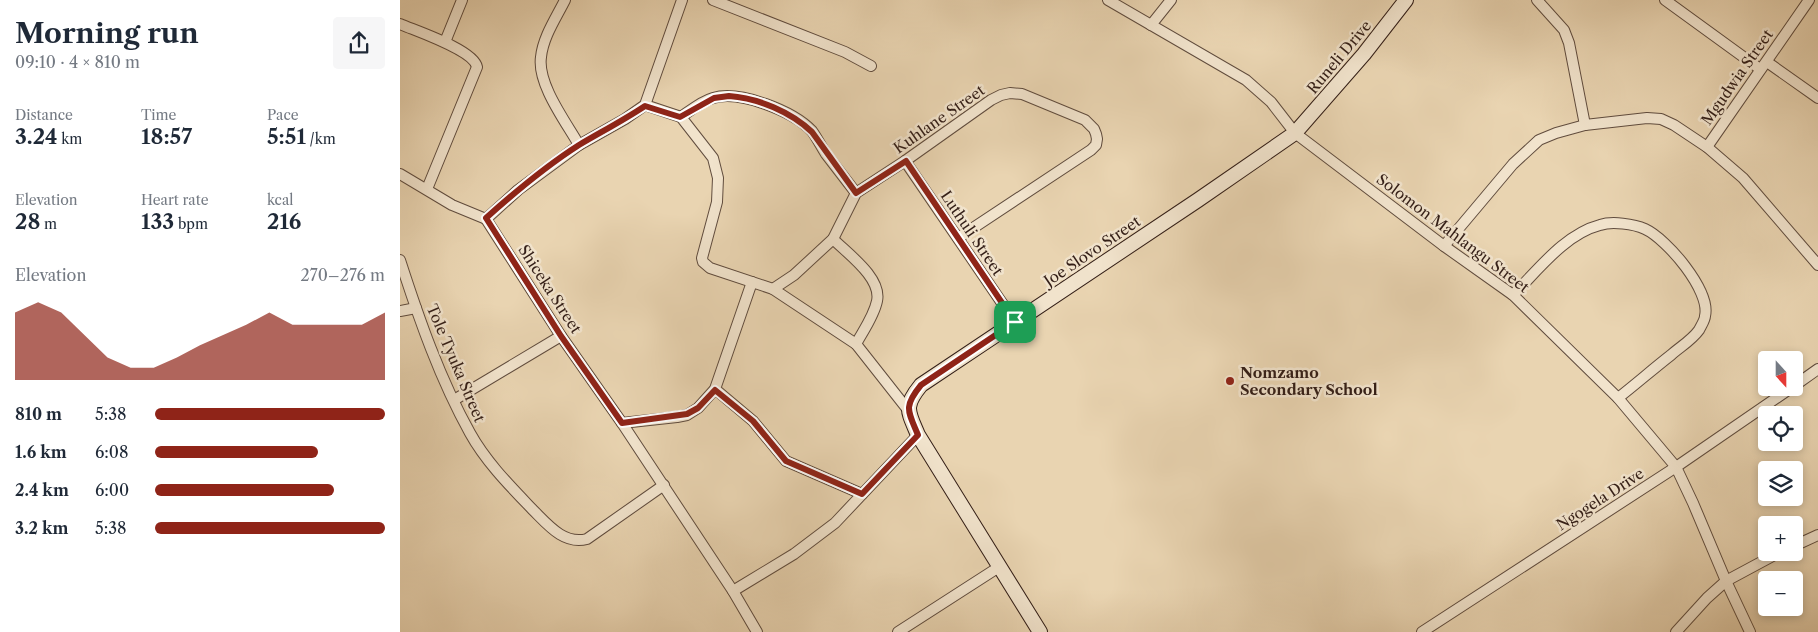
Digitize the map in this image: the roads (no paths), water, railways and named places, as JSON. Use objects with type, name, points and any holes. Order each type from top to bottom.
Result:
[{"type":"street","points":[[445,42],[462,0]]},
{"type":"street","points":[[565,0],[542,49],[540,66],[546,86],[579,145]]},
{"type":"street","points":[[400,174],[452,205],[486,218],[518,190],[579,145],[645,106],[682,0]]},
{"type":"street","points":[[713,0],[845,52],[871,66]]},
{"type":"street","name":"Solomon Mahlangu Street","points":[[1108,0],[1246,80],[1271,102],[1295,133],[1444,246],[1513,294],[1618,398],[1676,467],[1697,510],[1726,582],[1750,632]]},
{"type":"street","points":[[1151,25],[1171,0]]},
{"type":"street","name":"Runeli Drive","points":[[1295,133],[1364,54],[1406,0]]},
{"type":"street","points":[[1537,0],[1554,16],[1564,30],[1569,43],[1585,125]]},
{"type":"street","points":[[1665,0],[1764,66],[1818,98]]},
{"type":"street","name":"Mgudwia Street","points":[[1706,147],[1809,0]]},
{"type":"street","points":[[400,24],[445,42],[474,59],[477,67],[427,189]]},
{"type":"street","name":"Kuhlane Street","points":[[856,193],[906,161],[991,100],[1010,93],[1022,94],[1085,120],[1094,129],[1097,139],[1096,145],[1091,150],[958,238]]},
{"type":"street","points":[[680,117],[709,100],[729,96],[743,98],[772,107],[800,122],[812,132],[856,193],[833,239],[794,276],[773,289]]},
{"type":"street","points":[[645,106],[680,117],[702,142],[716,167],[718,178],[717,202],[702,258],[703,262],[710,268],[773,289],[856,344],[908,410],[918,435],[1040,632]]},
{"type":"street","points":[[1444,246],[1526,151],[1539,140],[1585,125],[1647,118],[1661,119],[1674,125],[1706,147],[1743,178],[1818,265]]},
{"type":"street","name":"Joe Slovo Street","points":[[908,410],[912,396],[921,385],[1295,133]]},
{"type":"street","name":"Luthuli Street","points":[[906,161],[1015,322]]},
{"type":"street","name":"Shiceka Street","points":[[486,218],[561,336],[664,485],[733,591],[757,632]]},
{"type":"street","points":[[1513,294],[1568,240],[1585,230],[1602,224],[1622,224],[1644,229],[1663,241],[1678,256],[1697,285],[1704,301],[1706,315],[1699,330],[1686,343],[1618,398]]},
{"type":"street","points":[[833,239],[870,276],[876,285],[877,300],[874,312],[856,344]]},
{"type":"street","name":"Tole Tyuka Street","points":[[400,260],[428,342],[470,434],[493,466],[549,526],[570,540],[579,541],[594,535],[664,485]]},
{"type":"street","points":[[622,423],[687,414],[698,408],[715,390],[752,282]]},
{"type":"street","points":[[400,311],[416,308]]},
{"type":"street","points":[[454,400],[561,336]]},
{"type":"street","name":"Ngogela Drive","points":[[1803,380],[1818,369]]},
{"type":"street","points":[[715,390],[753,421],[786,461],[862,494]]},
{"type":"street","name":"Ngogela Drive","points":[[1422,632],[1676,467],[1780,396]]},
{"type":"street","points":[[733,591],[813,541],[835,524],[918,435]]},
{"type":"street","points":[[1803,542],[1818,535]]},
{"type":"street","points":[[1676,632],[1707,598],[1726,582],[1764,561]]},
{"type":"street","points":[[898,632],[999,567]]},
{"type":"place","name":"Nomzamo Secondary School","points":[[1230,381]]}]
